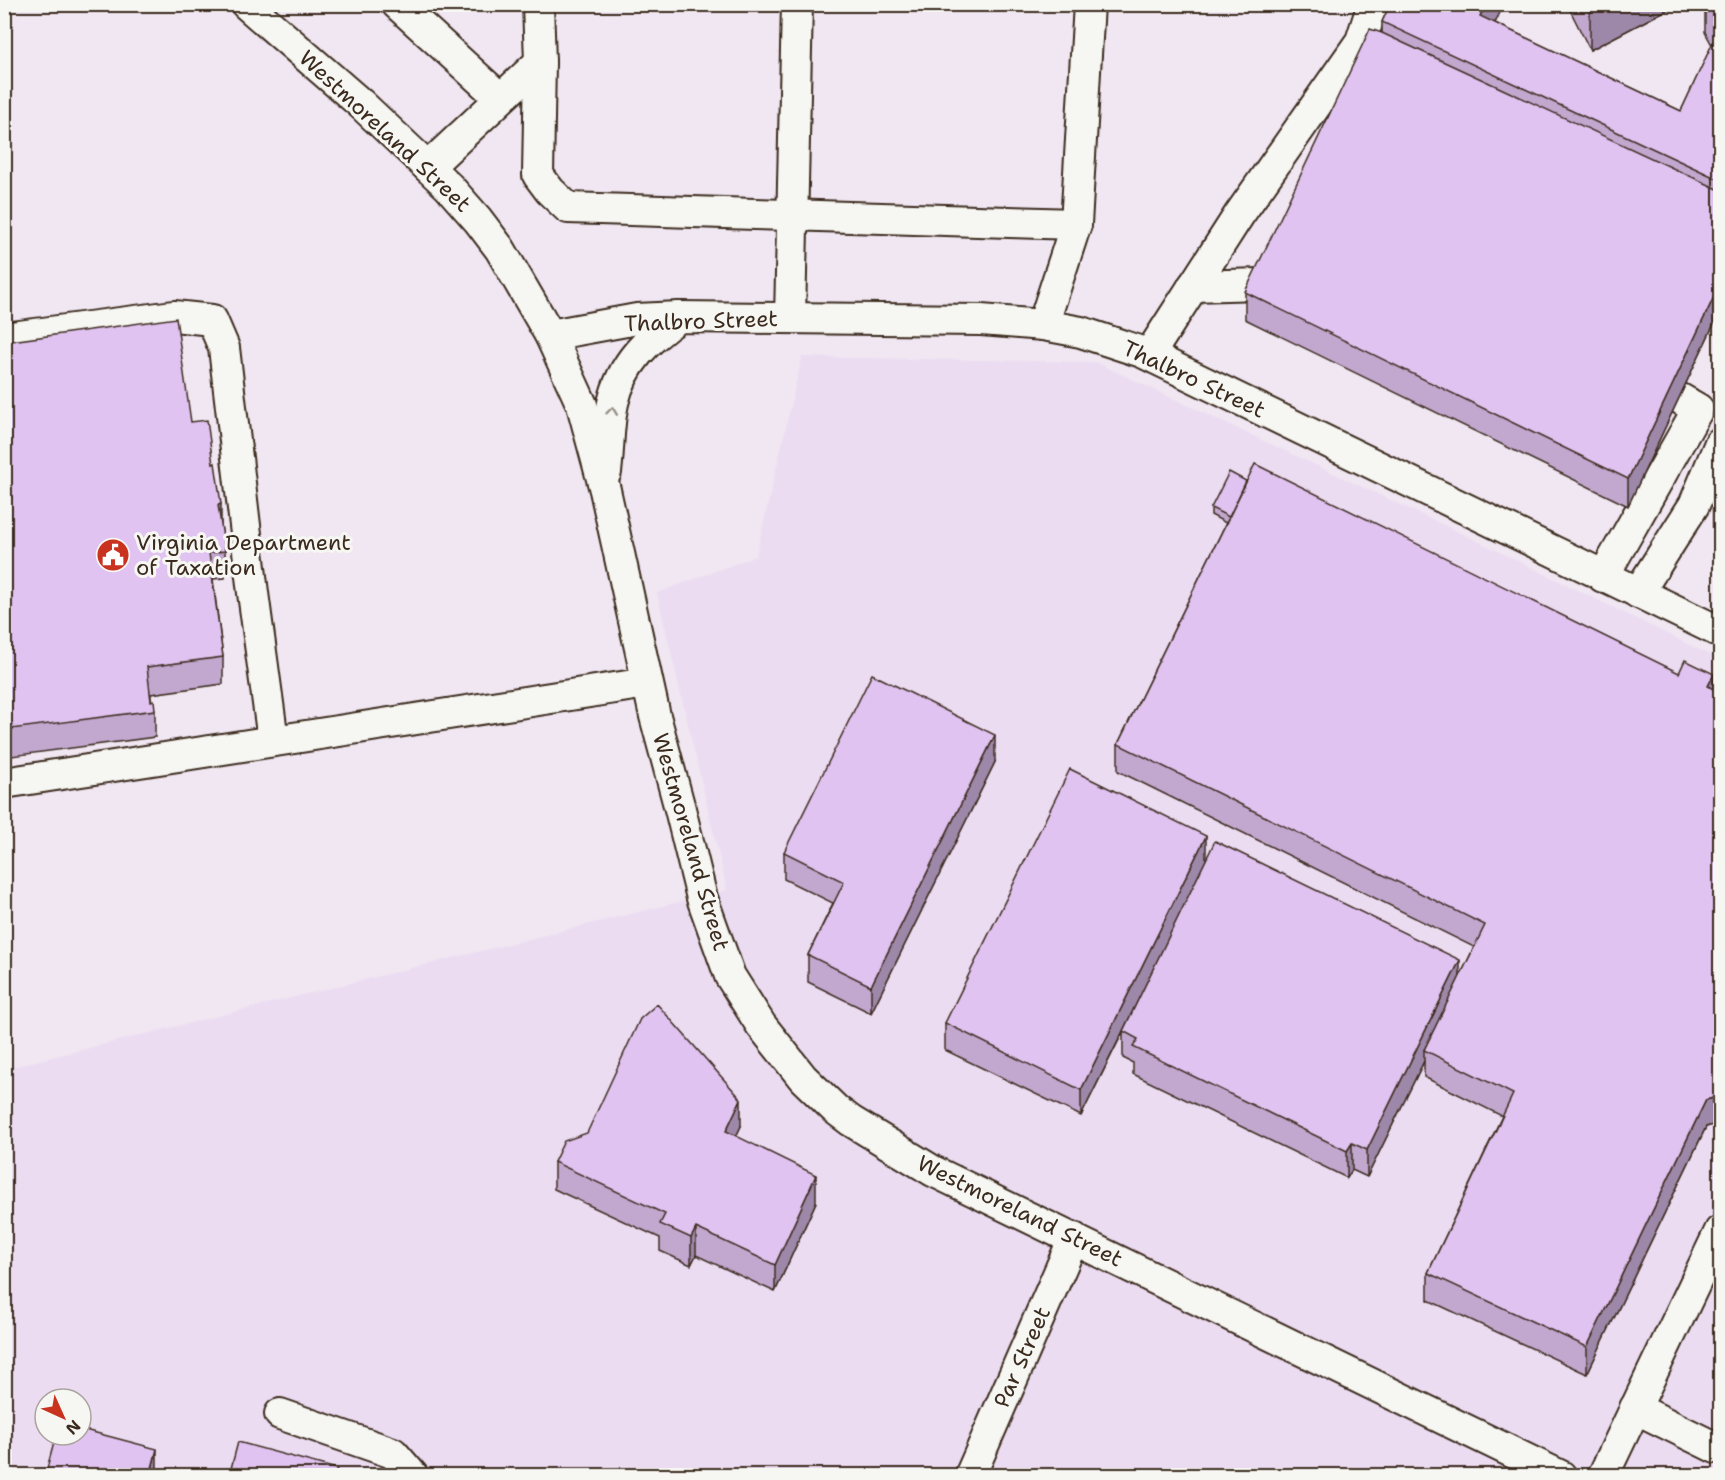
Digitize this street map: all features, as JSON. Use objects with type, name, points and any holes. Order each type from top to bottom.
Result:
[{"type":"street","name":"Westmoreland Street","points":[[246,4],[360,103],[449,187],[500,249],[550,335],[582,405],[605,490],[647,683],[702,898],[730,976],[760,1025],[803,1078],[851,1121],[933,1171],[1561,1476]]},
{"type":"street","points":[[397,4],[500,98]]},
{"type":"street","points":[[538,4],[540,62],[538,175],[550,191],[568,208],[1076,224]]},
{"type":"street","points":[[790,318],[797,4]]},
{"type":"street","points":[[1043,325],[1076,224],[1089,4]]},
{"type":"street","points":[[1149,355],[1239,215],[1361,41],[1373,4]]},
{"type":"street","points":[[428,166],[540,62]]},
{"type":"street","points":[[1193,286],[1261,284]]},
{"type":"street","points":[[4,338],[174,316],[212,320],[224,348],[273,740]]},
{"type":"street","points":[[605,490],[616,392],[628,366],[647,341],[679,317]]},
{"type":"street","name":"Thalbro Street","points":[[550,335],[637,319],[679,317],[981,321],[1043,325],[1082,332],[1149,355],[1720,632]]},
{"type":"street","points":[[1603,577],[1698,409],[1679,398]]},
{"type":"street","points":[[1638,593],[1694,505],[1720,443]]},
{"type":"street","points":[[4,783],[647,683]]},
{"type":"street","points":[[1603,1476],[1720,1231]]},
{"type":"street","name":"Par Street","points":[[970,1476],[1074,1238]]},
{"type":"street","points":[[1635,1408],[1716,1448],[1720,1447]]},
{"type":"street","points":[[279,1414],[393,1453],[413,1476]]},
{"type":"shaded area","points":[[802,357],[1095,362],[1467,536],[1720,660],[1720,1475],[5,1475],[4,1069],[727,890],[657,593],[756,556]]},
{"type":"building","points":[[1390,4],[1486,4],[1480,16],[1681,111],[1720,27],[1720,180],[1382,22]]},
{"type":"building","points":[[1586,4],[1604,4],[1590,12]]},
{"type":"building","points":[[1711,4],[1720,4],[1720,22]]},
{"type":"building","points":[[1370,29],[1720,190],[1720,284],[1628,479],[1245,292]]},
{"type":"building","name":"Virginia Department of Taxation","points":[[176,318],[191,422],[207,420],[221,504],[218,505],[225,551],[209,553],[223,657],[147,667],[151,701],[154,700],[155,710],[4,730],[4,342]]},
{"type":"building","points":[[1255,464],[1679,673],[1685,660],[1714,674],[1708,686],[1720,693],[1720,1096],[1706,1100],[1587,1347],[1428,1273],[1513,1094],[1424,1050],[1485,925],[1118,744]]},
{"type":"building","points":[[1229,472],[1246,481],[1229,517],[1211,508]]},
{"type":"building","points":[[1720,492],[1720,513],[1713,509]]},
{"type":"building","points":[[872,674],[995,735],[871,986],[808,955],[844,882],[784,852]]},
{"type":"building","points":[[1070,769],[1206,836],[1081,1090],[945,1023]]},
{"type":"building","points":[[1215,841],[1460,960],[1367,1150],[1352,1143],[1347,1151],[1133,1047],[1138,1039],[1123,1031]]},
{"type":"building","points":[[657,1004],[741,1099],[726,1131],[816,1175],[775,1265],[696,1228],[691,1238],[660,1224],[665,1214],[554,1162],[564,1141],[587,1133],[640,1019]]},
{"type":"building","points":[[93,1432],[157,1449],[150,1476],[45,1476],[53,1447],[93,1447]]},
{"type":"building","points":[[238,1442],[337,1469],[335,1476],[229,1476]]},
{"type":"place","name":"Virginia Department of Taxation","points":[[113,555]]}]
